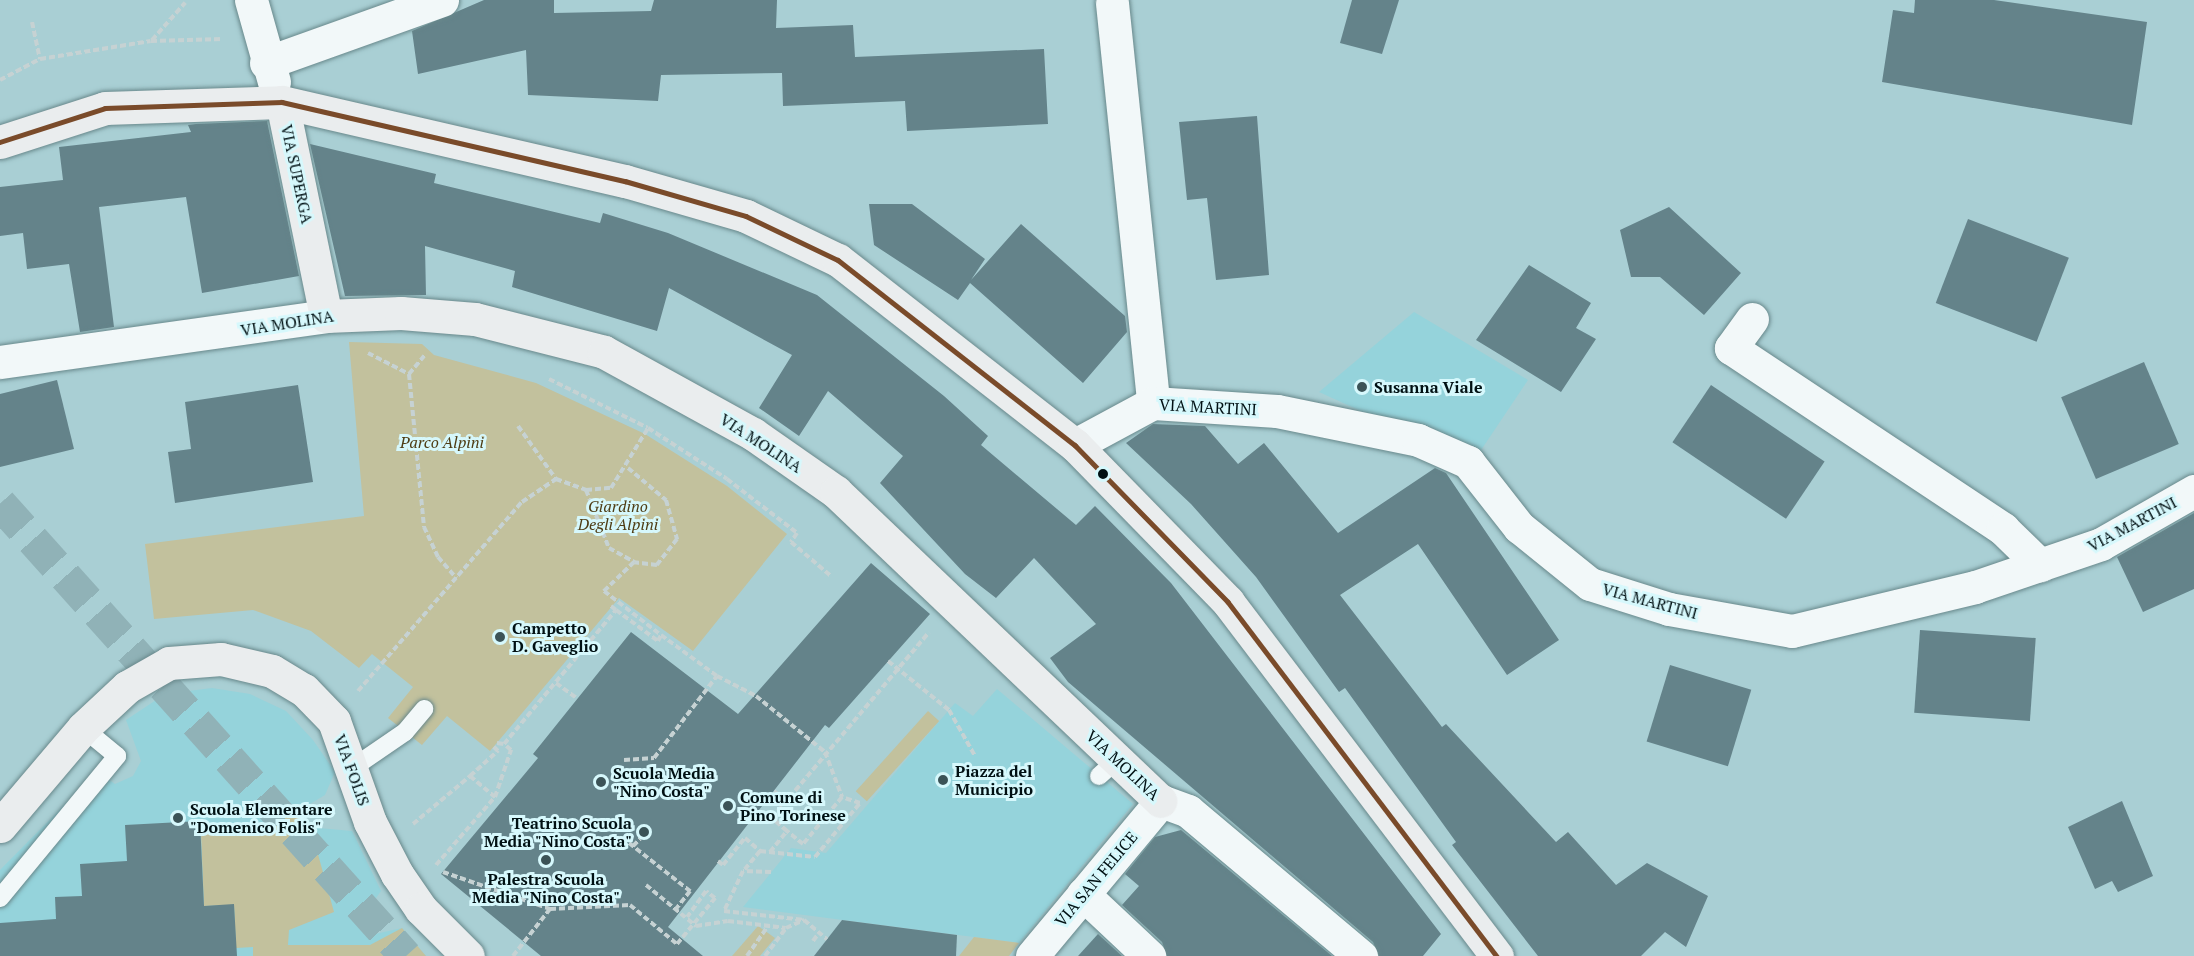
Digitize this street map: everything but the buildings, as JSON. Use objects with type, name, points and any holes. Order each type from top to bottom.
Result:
[{"type":"street","points":[[266,63],[442,0]]},
{"type":"street","points":[[1112,3],[1153,403]]},
{"type":"street","name":"VIA SUPERGA","points":[[254,12],[266,63],[282,102],[326,316]]},
{"type":"street","points":[[0,142],[105,108],[282,102],[625,181],[746,216],[837,260],[1076,445],[1228,602],[1497,956]]},
{"type":"street","name":"VIA MOLINA","points":[[0,362],[326,316],[401,313],[475,319],[604,352],[723,417],[836,492],[1104,758],[1161,801],[1188,811],[1361,956]]},
{"type":"street","points":[[1752,319],[1731,348],[2003,529],[2040,565]]},
{"type":"street","name":"VIA MARTINI","points":[[1076,445],[1153,403],[1277,411],[1418,440],[1468,462],[1519,527],[1590,585],[1680,611],[1792,631],[1975,587],[2101,544],[2194,491]]},
{"type":"street","name":"VIA FOLIS","points":[[0,826],[83,728],[127,687],[169,663],[221,659],[272,671],[304,690],[334,721],[370,822],[398,874],[421,909],[468,956]]},
{"type":"street","name":"VIA SAN FELICE","points":[[1032,956],[1161,801]]},
{"type":"street","points":[[1083,894],[1149,956]]},
{"type":"lane","points":[[351,769],[405,732],[424,709]]},
{"type":"lane","points":[[0,898],[117,756],[83,728]]},
{"type":"path","points":[[151,41],[185,3]]},
{"type":"path","points":[[0,80],[40,59],[151,41],[223,39],[254,12]]},
{"type":"path","points":[[32,22],[40,59]]},
{"type":"path","points":[[431,348],[409,374],[416,404],[415,465],[424,526],[438,557],[456,578]]},
{"type":"path","points":[[540,377],[648,428],[797,533],[791,542],[831,576]]},
{"type":"path","points":[[518,426],[556,479],[586,490],[611,488],[628,468],[648,428]]},
{"type":"path","points":[[586,490],[609,548],[634,562],[657,565],[677,539],[666,500],[628,468]]},
{"type":"path","points":[[334,721],[522,502],[556,479]]},
{"type":"path","points":[[634,562],[604,591],[717,676],[756,696],[825,752],[842,797]]},
{"type":"path","points":[[611,606],[658,641],[662,635]]},
{"type":"path","points":[[408,829],[498,751],[495,745],[504,744],[616,610]]},
{"type":"path","points":[[842,797],[803,844],[772,819],[825,752],[932,629]]},
{"type":"path","points":[[888,661],[949,710],[975,756]]},
{"type":"path","points":[[624,760],[654,758],[717,676]]},
{"type":"path","points":[[556,683],[577,698]]},
{"type":"path","points":[[430,872],[495,797],[511,750],[504,744]]},
{"type":"path","points":[[470,776],[495,797]]},
{"type":"path","points":[[774,790],[786,801]]},
{"type":"path","points":[[718,861],[723,865],[745,838],[760,850],[815,857],[860,803],[842,797]]},
{"type":"path","points":[[770,852],[787,831]]},
{"type":"path","points":[[633,846],[640,839]]},
{"type":"path","points":[[629,843],[690,891],[675,909]]},
{"type":"path","points":[[760,850],[743,871],[724,910],[804,920],[818,934],[827,939]]},
{"type":"path","points":[[743,871],[771,872]]},
{"type":"path","points":[[443,872],[550,909],[630,905],[677,944],[715,898],[706,891],[687,917]]},
{"type":"path","points":[[646,885],[694,924],[769,924],[786,928]]},
{"type":"path","points":[[513,956],[550,909]]},
{"type":"path","points":[[765,956],[786,928],[804,920]]},
{"type":"path","points":[[747,956],[769,924]]},
{"type":"path","points":[[813,941],[818,934]]},
{"type":"shaded area","points":[[1414,312],[1528,380],[1473,462],[1319,392]]},
{"type":"shaded area","name":"Scuola Elementare \"Domenico Folis\"","points":[[212,688],[250,694],[286,711],[313,740],[335,772],[325,795],[298,811],[308,827],[352,831],[381,891],[364,915],[375,934],[402,928],[426,956],[0,956],[0,870],[88,781],[104,776],[115,784],[133,776],[141,761],[126,720],[165,694]]},
{"type":"shaded area","name":"Piazza del Municipio","points":[[997,689],[1133,804],[1019,943],[743,907],[791,848],[826,853],[955,703],[973,716]]},
{"type":"green space","points":[[349,342],[422,344],[434,355],[536,383],[645,434],[727,486],[787,534],[693,651],[619,598],[490,751],[447,716],[422,745],[388,718],[413,687],[372,654],[359,668],[311,631],[253,610],[154,619],[145,544],[364,516]]},
{"type":"green space","points":[[928,711],[939,721],[867,801],[856,791]]},
{"type":"green space","points":[[297,810],[314,840],[334,912],[289,930],[288,945],[370,945],[402,928],[426,956],[253,956],[253,947],[236,948],[234,905],[204,906],[201,834],[265,832]]},
{"type":"green space","points":[[758,926],[775,938],[760,956],[732,956]]},
{"type":"green space","points":[[974,937],[1019,943],[1009,956],[959,956]]},
{"type":"tunnel","points":[[0,503],[406,956]]},
{"type":"transit line","points":[[0,142],[105,108],[282,102],[625,181],[746,216],[838,260],[1075,445],[1228,602],[1497,956]]},
{"type":"place","name":"Susanna Viale","points":[[1362,387]]},
{"type":"place","name":"Campetto D. Gaveglio","points":[[500,637]]},
{"type":"place","name":"Piazza del Municipio","points":[[943,780]]},
{"type":"place","name":"Scuola Media \"Nino Costa\"","points":[[601,782]]},
{"type":"place","name":"Comune di Pino Torinese","points":[[728,806]]},
{"type":"place","name":"Scuola Elementare \"Domenico Folis\"","points":[[178,818]]},
{"type":"place","name":"Teatrino Scuola Media \"Nino Costa\"","points":[[644,832]]},
{"type":"place","name":"Palestra Scuola Media \"Nino Costa\"","points":[[546,860]]},
{"type":"park label","name":"Parco Alpini","points":[[442,442]]},
{"type":"park label","name":"Giardino Degli Alpini","points":[[618,515]]}]
